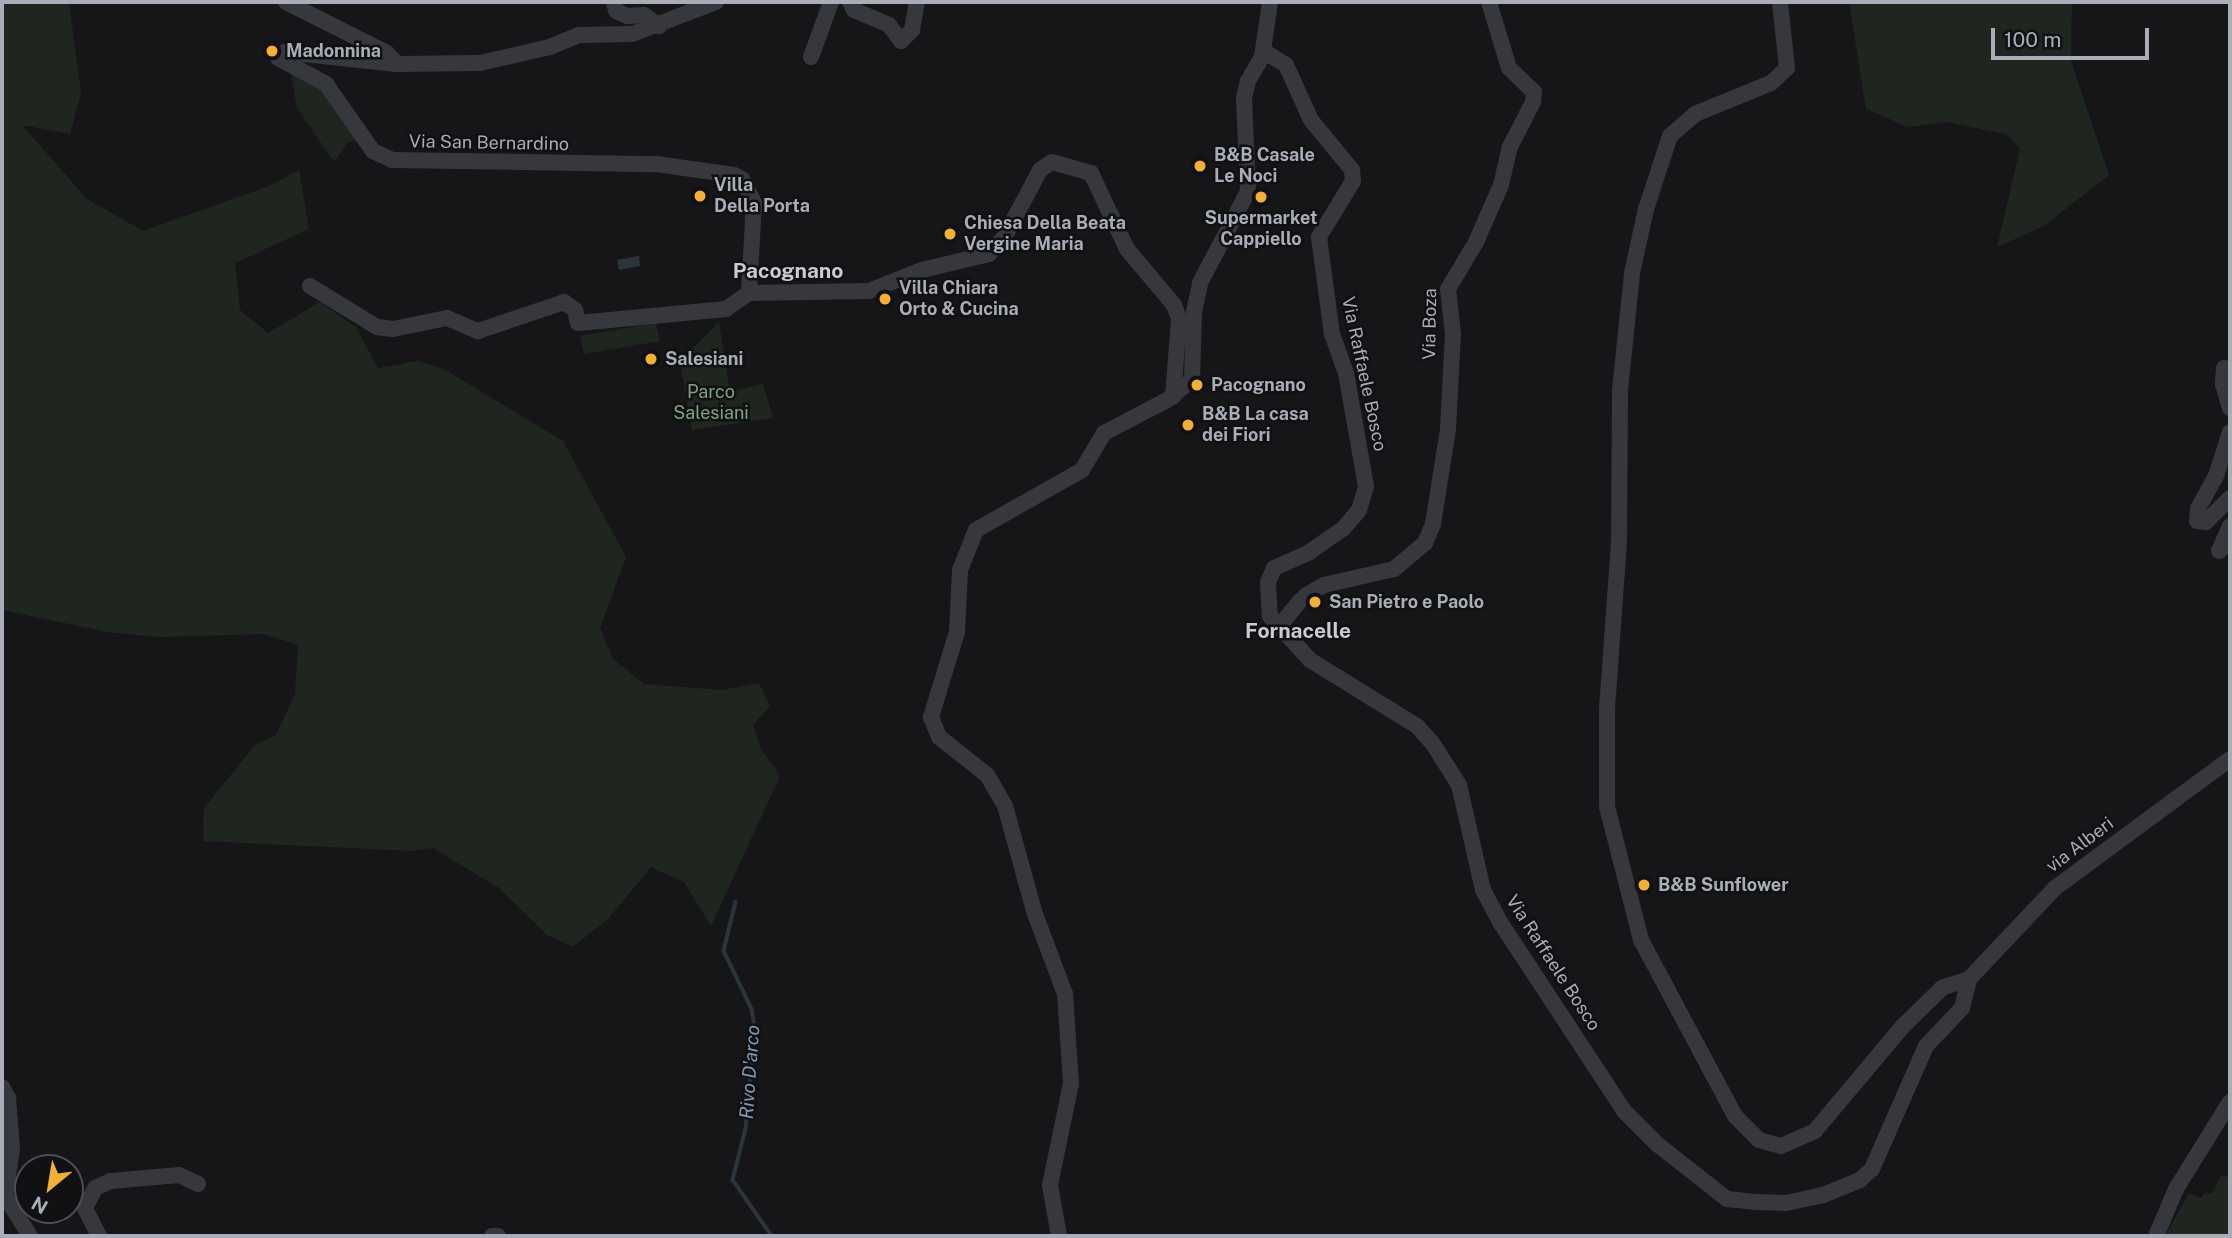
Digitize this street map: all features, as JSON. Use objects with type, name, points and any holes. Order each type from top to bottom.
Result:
[{"type":"street","points":[[286,2],[387,53],[397,64]]},
{"type":"street","points":[[614,2],[616,11],[627,16],[644,15],[659,26]]},
{"type":"street","name":"Via San Bernardino","points":[[716,2],[659,26],[632,34],[579,35],[550,47],[480,63],[397,64],[285,51],[278,56],[326,84],[373,151],[392,160],[656,164],[734,175],[742,180],[754,203],[749,293]]},
{"type":"street","points":[[811,57],[831,2]]},
{"type":"street","points":[[850,2],[854,10],[889,25],[901,41],[912,30],[917,2]]},
{"type":"street","points":[[1059,1236],[1051,1185],[1071,1084],[1065,994],[1034,911],[1004,806],[987,775],[939,737],[931,717],[957,632],[960,570],[976,530],[1082,470],[1104,433],[1173,397],[1192,380],[1194,312],[1200,283],[1248,191],[1244,98],[1248,81],[1262,57],[1269,2]]},
{"type":"street","name":"Via Boza","points":[[1278,628],[1303,599],[1324,585],[1394,569],[1425,543],[1433,524],[1448,429],[1452,334],[1448,289],[1476,242],[1501,185],[1510,147],[1533,102],[1534,92],[1509,68],[1489,2]]},
{"type":"street","points":[[1780,2],[1787,68],[1771,83],[1695,114],[1670,136],[1646,209],[1632,273],[1620,390],[1619,540],[1607,709],[1607,807],[1642,940],[1735,1116],[1759,1139],[1781,1146],[1815,1131],[1903,1026],[1942,988],[1969,979]]},
{"type":"street","name":"Via Raffaele Bosco","points":[[1262,57],[1270,55],[1286,65],[1311,120],[1352,170],[1353,181],[1319,237],[1332,334],[1346,373],[1366,487],[1360,510],[1344,528],[1308,553],[1275,568],[1268,591],[1270,616],[1278,628],[1310,660],[1417,726],[1433,744],[1459,785],[1483,890],[1502,925],[1625,1111],[1682,1166],[1727,1199],[1786,1203],[1860,1180],[1872,1169],[1926,1046],[1962,1008],[1969,979]]},
{"type":"street","points":[[310,286],[377,327],[393,329],[447,318],[478,331],[564,302],[575,310],[579,323],[726,309],[749,293],[869,292],[922,270],[989,254],[1006,236],[1040,170],[1052,162],[1070,164],[1091,173],[1127,249],[1174,305],[1179,319],[1173,397]]},
{"type":"street","points":[[2224,368],[2223,384],[2230,408]]},
{"type":"street","points":[[2230,432],[2216,476],[2198,508],[2197,521],[2206,522],[2230,498]]},
{"type":"street","points":[[2230,526],[2219,551],[2230,541]]},
{"type":"street","name":"via Alberi","points":[[1969,979],[2055,888],[2230,759]]},
{"type":"street","points":[[2,1087],[8,1098],[12,1148],[5,1196],[30,1236]]},
{"type":"street","points":[[2156,1236],[2176,1189],[2230,1102]]},
{"type":"street","points":[[99,1236],[85,1208],[95,1188],[111,1181],[174,1175],[186,1175],[198,1184]]},
{"type":"street","points":[[492,1236],[498,1236]]},
{"type":"green space","points":[[2,2],[69,2],[81,93],[70,134],[22,125],[87,199],[143,231],[269,186],[299,170],[309,229],[235,263],[240,310],[268,333],[320,302],[356,327],[378,368],[418,361],[442,368],[563,441],[626,557],[600,628],[613,659],[644,684],[722,690],[759,683],[770,706],[753,725],[760,747],[780,776],[711,926],[684,882],[651,867],[608,919],[573,947],[547,935],[499,888],[433,848],[412,851],[203,841],[204,808],[256,744],[276,735],[295,694],[298,645],[264,634],[159,637],[107,632],[2,610]]},
{"type":"green space","points":[[1849,2],[2072,2],[2071,61],[2109,175],[2044,226],[1997,247],[2020,149],[2006,134],[1946,122],[1908,127],[1866,109]]},
{"type":"green space","points":[[291,73],[324,88],[359,139],[347,143],[334,162],[297,108]]},
{"type":"green space","name":"Parco Salesiani","points":[[719,322],[730,391],[763,384],[773,418],[692,430],[680,361]]},
{"type":"green space","points":[[656,323],[660,341],[584,354],[580,336]]},
{"type":"green space","points":[[2221,1175],[2230,1178],[2230,1236],[2165,1236],[2189,1193],[2201,1198],[2205,1193],[2212,1193]]},
{"type":"shaded area","points":[[639,256],[640,266],[619,270],[617,260]]},
{"type":"waterway","name":"Rivo D'arco","points":[[736,902],[724,951],[752,1009],[755,1028],[746,1129],[733,1180],[772,1236]]},
{"type":"place","name":"Madonnina","points":[[272,51]]},
{"type":"place","name":"B&B Casale Le Noci","points":[[1200,166]]},
{"type":"place","name":"Villa Della Porta","points":[[700,196]]},
{"type":"place","name":"Supermarket Cappiello","points":[[1261,197]]},
{"type":"place","name":"Chiesa Della Beata Vergine Maria","points":[[950,234]]},
{"type":"place","name":"Villa Chiara Orto & Cucina","points":[[885,299]]},
{"type":"place","name":"Salesiani","points":[[651,359]]},
{"type":"place","name":"Pacognano","points":[[1197,385]]},
{"type":"place","name":"B&B La casa dei Fiori","points":[[1188,425]]},
{"type":"place","name":"San Pietro e Paolo","points":[[1315,602]]},
{"type":"place","name":"B&B Sunflower","points":[[1644,885]]},
{"type":"district","name":"Pacognano","points":[[788,271]]},
{"type":"district","name":"Fornacelle","points":[[1298,631]]}]
